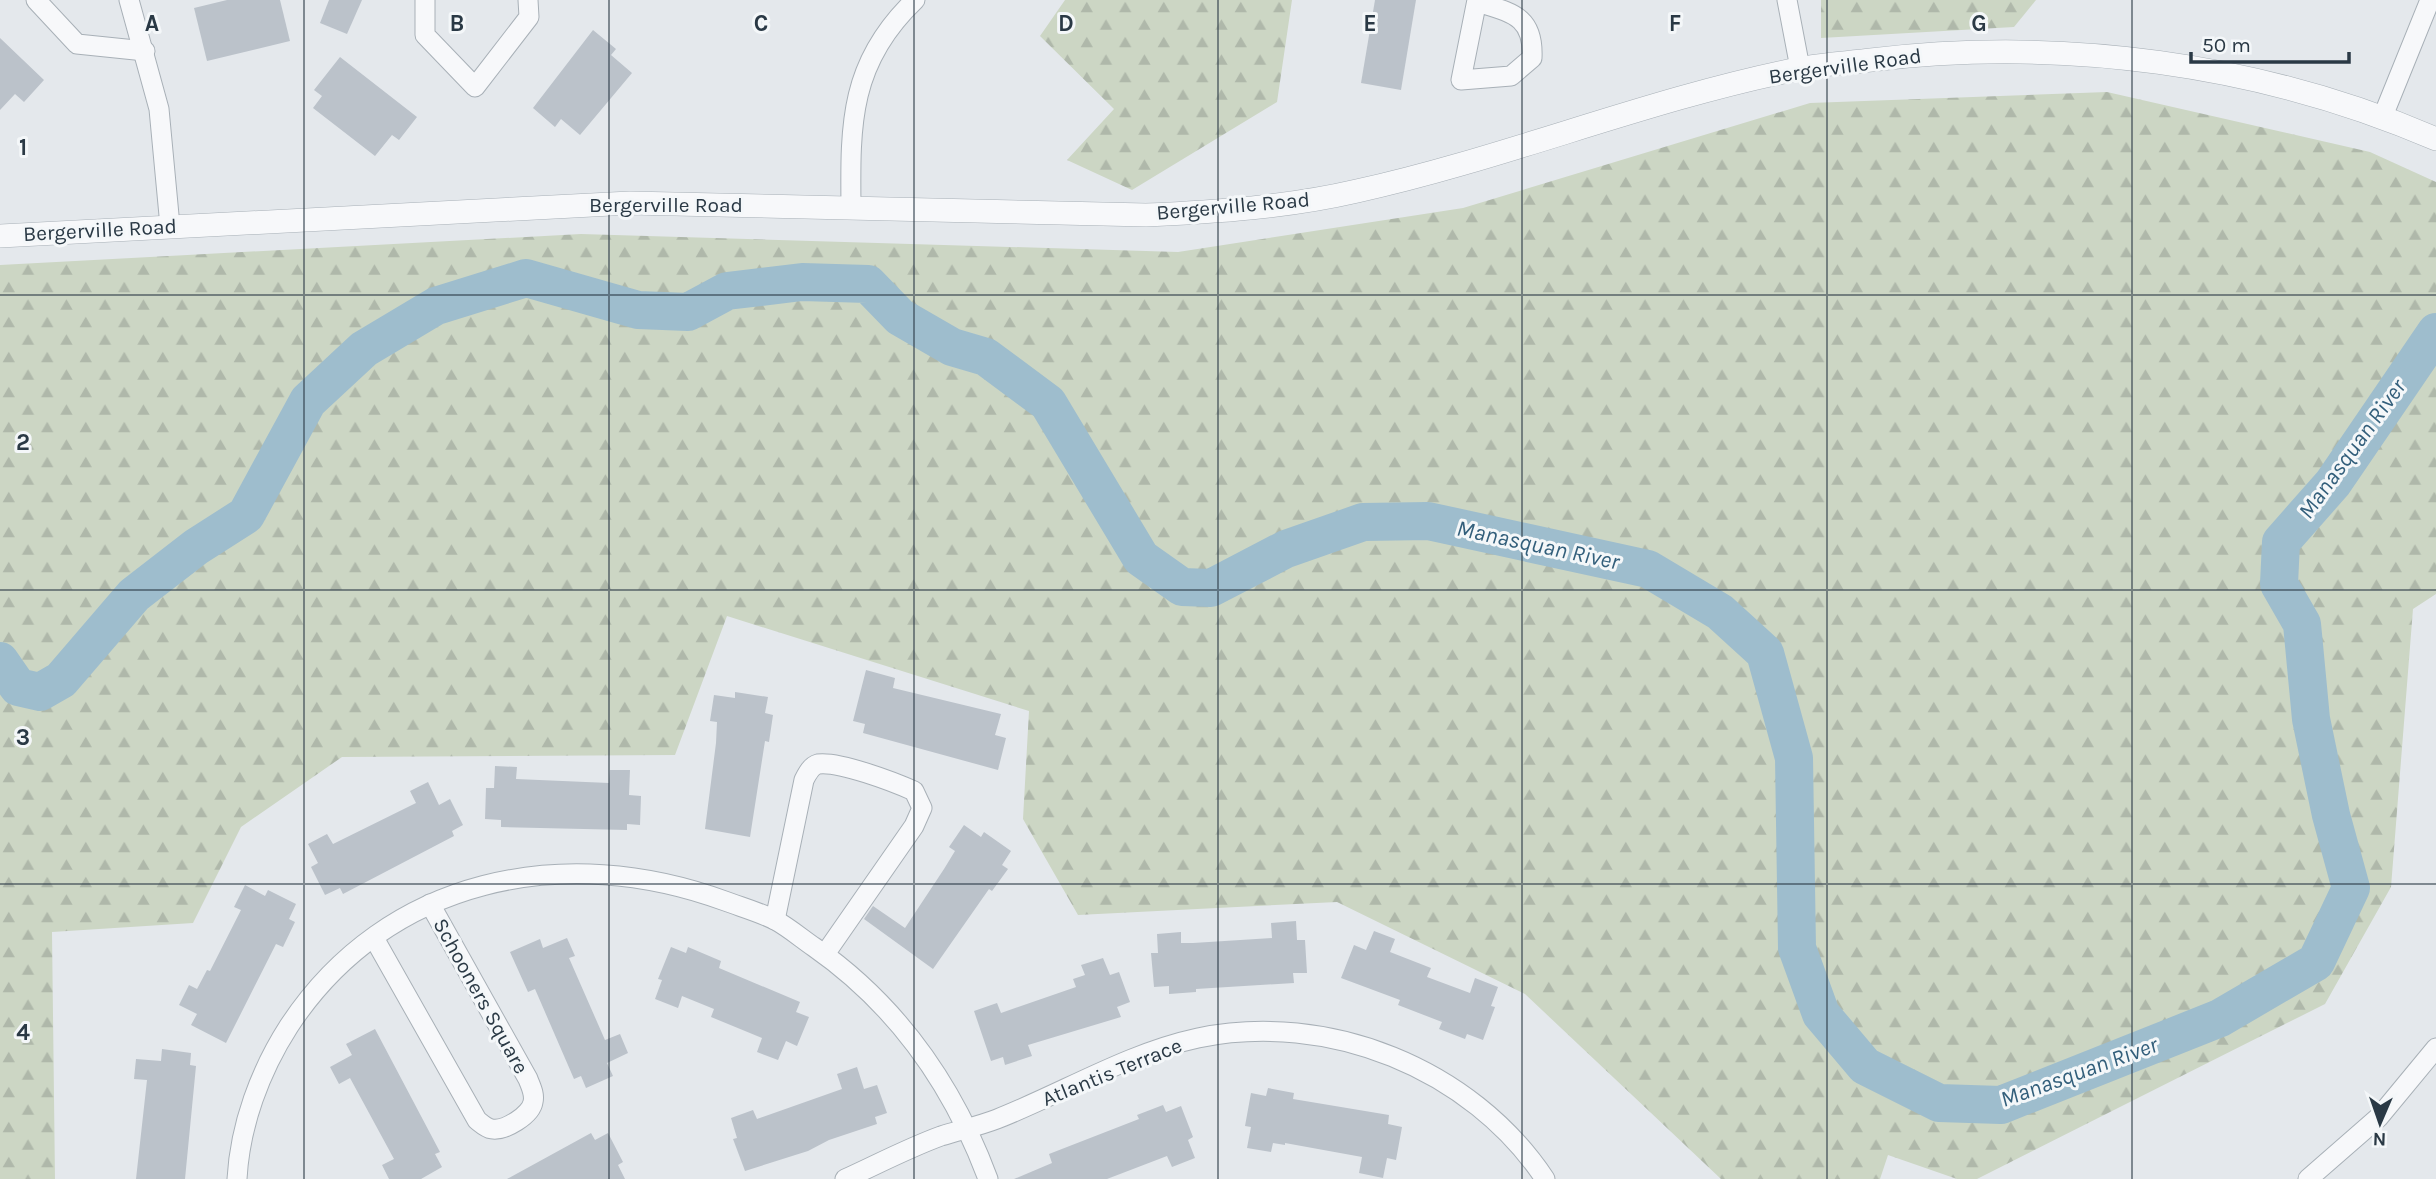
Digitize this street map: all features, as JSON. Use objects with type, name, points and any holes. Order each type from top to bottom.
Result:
[{"type":"street","points":[[36,0],[78,44],[145,51]]},
{"type":"street","points":[[129,0],[159,109],[170,226]]},
{"type":"street","points":[[425,0],[425,35],[475,87],[528,17],[528,0]]},
{"type":"street","points":[[851,206],[851,132],[858,89],[885,32],[915,0]]},
{"type":"street","points":[[1787,0],[1800,68]]},
{"type":"street","points":[[2383,116],[2430,0]]},
{"type":"street","points":[[1477,1],[1522,19],[1533,37],[1532,58],[1511,76],[1461,80],[1477,1]]},
{"type":"street","name":"Bergerville Road","points":[[0,236],[551,205],[851,206],[1146,215],[1219,212],[1294,203],[1422,174],[1659,104],[1800,68],[1907,55],[1982,51],[2106,56],[2254,79],[2383,116],[2436,139]]},
{"type":"street","points":[[775,920],[804,780],[813,767],[819,764],[839,767],[914,791],[922,808],[915,826],[825,954]]},
{"type":"street","points":[[237,1179],[243,1135],[252,1103],[280,1040],[322,983],[374,938],[406,916],[430,904],[464,890],[505,879],[550,873],[594,873],[646,879],[693,890],[775,920],[825,954],[868,990],[906,1031],[941,1078],[969,1128],[988,1179]]},
{"type":"street","name":"Schooners Square","points":[[374,938],[477,1120],[488,1129],[497,1129],[519,1120],[531,1108],[533,1091],[430,904]]},
{"type":"street","name":"Atlantis Terrace","points":[[845,1179],[940,1136],[969,1128],[1151,1052],[1196,1038],[1233,1032],[1273,1031],[1355,1044],[1398,1058],[1438,1079],[1474,1103],[1507,1132],[1545,1179]]},
{"type":"street","points":[[2314,1177],[2379,1117],[2436,1048]]},
{"type":"green space","points":[[1065,0],[1292,0],[1277,102],[1132,190],[1067,160],[1114,109],[1040,36]]},
{"type":"green space","points":[[1821,0],[2036,0],[2014,27],[1821,38]]},
{"type":"green space","points":[[2107,92],[2370,152],[2436,182],[2436,594],[2413,609],[2391,887],[2325,1004],[1977,1179],[1957,1179],[1888,1155],[1880,1179],[1721,1179],[1525,994],[1337,902],[1078,915],[1023,819],[1029,711],[727,616],[675,755],[342,757],[241,827],[193,923],[52,932],[55,1179],[0,1179],[0,265],[581,234],[1178,252],[1463,208],[1810,103]]},
{"type":"building","points":[[227,0],[280,0],[290,41],[207,61],[194,8]]},
{"type":"building","points":[[329,0],[362,0],[347,34],[320,23]]},
{"type":"building","points":[[1375,0],[1416,0],[1401,90],[1361,83]]},
{"type":"building","points":[[593,30],[616,49],[611,55],[632,73],[580,135],[561,119],[555,127],[533,108]]},
{"type":"building","points":[[0,38],[44,80],[24,102],[15,94],[0,110]]},
{"type":"building","points":[[340,57],[417,117],[399,140],[392,135],[375,156],[313,108],[322,96],[314,90]]},
{"type":"building","points":[[866,670],[895,678],[893,688],[1001,714],[995,735],[1006,738],[998,770],[863,733],[865,724],[853,721]]},
{"type":"building","points":[[735,692],[768,697],[765,713],[773,715],[769,742],[765,741],[750,837],[705,829],[716,743],[717,722],[710,721],[714,695],[735,698]]},
{"type":"building","points":[[495,766],[517,767],[516,779],[609,783],[610,770],[630,770],[629,795],[641,796],[640,825],[627,824],[627,830],[501,827],[501,820],[485,819],[486,788],[494,788]]},
{"type":"building","points":[[428,782],[439,805],[450,799],[463,825],[452,831],[454,836],[343,894],[340,888],[325,895],[311,867],[318,863],[308,844],[327,834],[333,844],[416,803],[410,791]]},
{"type":"building","points":[[964,825],[981,837],[984,832],[1011,851],[1002,865],[1008,869],[992,891],[989,889],[933,969],[864,919],[873,906],[905,928],[955,851],[949,847]]},
{"type":"building","points":[[245,885],[265,896],[268,890],[296,904],[289,919],[295,922],[283,947],[276,944],[226,1043],[191,1025],[197,1014],[179,1005],[189,985],[197,989],[207,970],[210,971],[241,910],[234,907]]},
{"type":"building","points":[[1296,921],[1297,940],[1305,940],[1307,973],[1293,973],[1294,983],[1196,989],[1196,992],[1169,994],[1169,986],[1154,987],[1151,953],[1158,953],[1157,934],[1181,932],[1181,943],[1272,938],[1271,923]]},
{"type":"building","points":[[1374,931],[1395,939],[1390,952],[1431,968],[1427,977],[1470,993],[1475,978],[1498,987],[1491,1006],[1495,1007],[1483,1040],[1467,1034],[1465,1039],[1439,1029],[1442,1022],[1398,1005],[1400,1000],[1341,978],[1354,945],[1366,950]]},
{"type":"building","points":[[567,938],[575,956],[569,958],[605,1040],[620,1034],[628,1053],[607,1063],[613,1076],[586,1088],[581,1076],[574,1079],[535,989],[528,992],[510,952],[540,939],[543,948]]},
{"type":"building","points":[[671,947],[686,953],[688,947],[721,961],[719,968],[800,1002],[796,1012],[809,1017],[797,1046],[786,1041],[778,1060],[757,1052],[762,1038],[711,1017],[714,1009],[682,996],[678,1008],[655,999],[662,980],[658,979]]},
{"type":"building","points":[[1103,958],[1110,975],[1119,972],[1130,1002],[1117,1007],[1121,1017],[1028,1045],[1032,1056],[1005,1065],[1003,1057],[991,1061],[974,1011],[997,1003],[1001,1013],[1076,987],[1073,979],[1085,975],[1081,965]]},
{"type":"building","points":[[375,1029],[440,1152],[435,1154],[442,1167],[421,1179],[389,1179],[382,1165],[394,1159],[350,1078],[339,1084],[330,1067],[352,1055],[346,1044]]},
{"type":"building","points":[[162,1049],[191,1053],[190,1065],[196,1066],[185,1179],[136,1179],[147,1080],[134,1079],[136,1059],[161,1061]]},
{"type":"building","points":[[857,1067],[864,1089],[877,1085],[887,1113],[875,1117],[877,1124],[829,1140],[808,1151],[745,1171],[733,1139],[737,1138],[731,1118],[753,1110],[757,1119],[842,1089],[837,1074]]},
{"type":"building","points":[[1268,1088],[1294,1093],[1293,1099],[1389,1115],[1388,1124],[1402,1127],[1396,1160],[1387,1158],[1383,1178],[1359,1173],[1362,1157],[1285,1143],[1273,1143],[1271,1152],[1247,1148],[1251,1127],[1245,1126],[1251,1093],[1266,1096]]},
{"type":"building","points":[[1163,1105],[1166,1112],[1181,1106],[1193,1137],[1188,1140],[1195,1158],[1172,1167],[1167,1156],[1107,1179],[1014,1179],[1052,1163],[1049,1154],[1139,1119],[1137,1115]]},
{"type":"building","points":[[591,1133],[595,1140],[608,1133],[623,1162],[618,1165],[625,1179],[507,1179]]},
{"type":"waterway","name":"Manasquan River","points":[[0,661],[18,687],[40,692],[61,680],[134,595],[196,547],[246,515],[308,401],[364,349],[436,306],[526,278],[638,310],[688,312],[727,291],[802,282],[868,284],[900,317],[952,347],[986,357],[1048,403],[1141,558],[1182,587],[1211,588],[1286,549],[1363,522],[1428,521],[1648,569],[1720,612],[1765,653],[1794,758],[1797,948],[1821,1014],[1865,1066],[1939,1103],[2001,1105],[2220,1018],[2316,962],[2351,888],[2331,815],[2311,719],[2302,624],[2279,584],[2281,542],[2333,483],[2436,332]]}]
